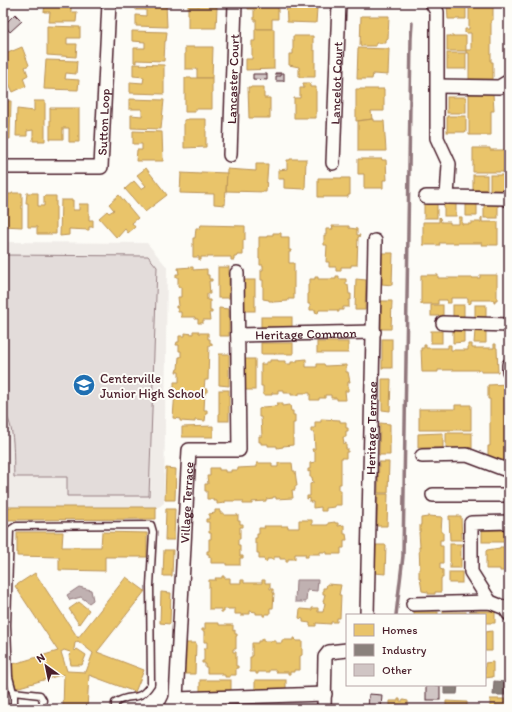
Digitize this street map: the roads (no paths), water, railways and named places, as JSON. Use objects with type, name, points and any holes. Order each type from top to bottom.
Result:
[{"type":"street","name":"Sutton Loop","points":[[3,166],[101,167],[109,3]]},
{"type":"street","name":"Lancaster Court","points":[[230,155],[234,3]]},
{"type":"street","name":"Lancelot Court","points":[[333,163],[339,3]]},
{"type":"street","points":[[432,3],[437,12],[437,138],[449,164],[447,197]]},
{"type":"street","points":[[438,86],[499,87],[509,81]]},
{"type":"street","points":[[426,197],[504,198],[509,200]]},
{"type":"street","name":"Heritage Terrace","points":[[367,614],[375,241]]},
{"type":"street","name":"Village Terrace","points":[[173,704],[188,450],[239,450],[237,273]]},
{"type":"street","points":[[443,323],[509,324]]},
{"type":"street","name":"Heritage Common","points":[[238,335],[374,332]]},
{"type":"street","points":[[509,365],[509,371]]},
{"type":"street","points":[[422,456],[467,454],[504,469],[509,469]]},
{"type":"street","points":[[433,495],[509,495]]},
{"type":"street","points":[[490,602],[471,572],[471,523],[509,522]]},
{"type":"street","points":[[413,604],[490,602],[505,608],[509,614]]},
{"type":"street","points":[[324,709],[325,657],[329,652],[346,650]]},
{"type":"street","points":[[173,704],[324,694]]},
{"type":"lane","points":[[14,709],[13,692],[9,677],[7,625],[10,530],[16,526],[151,525],[154,532],[150,586],[151,684],[145,694],[137,697],[123,698],[115,703],[115,709]]},
{"type":"lane","points":[[13,692],[40,695],[43,700],[42,709]]},
{"type":"waterway","points":[[396,614],[403,556],[412,23]]},
{"type":"place","name":"Centerville Junior High School","points":[[84,385]]}]
